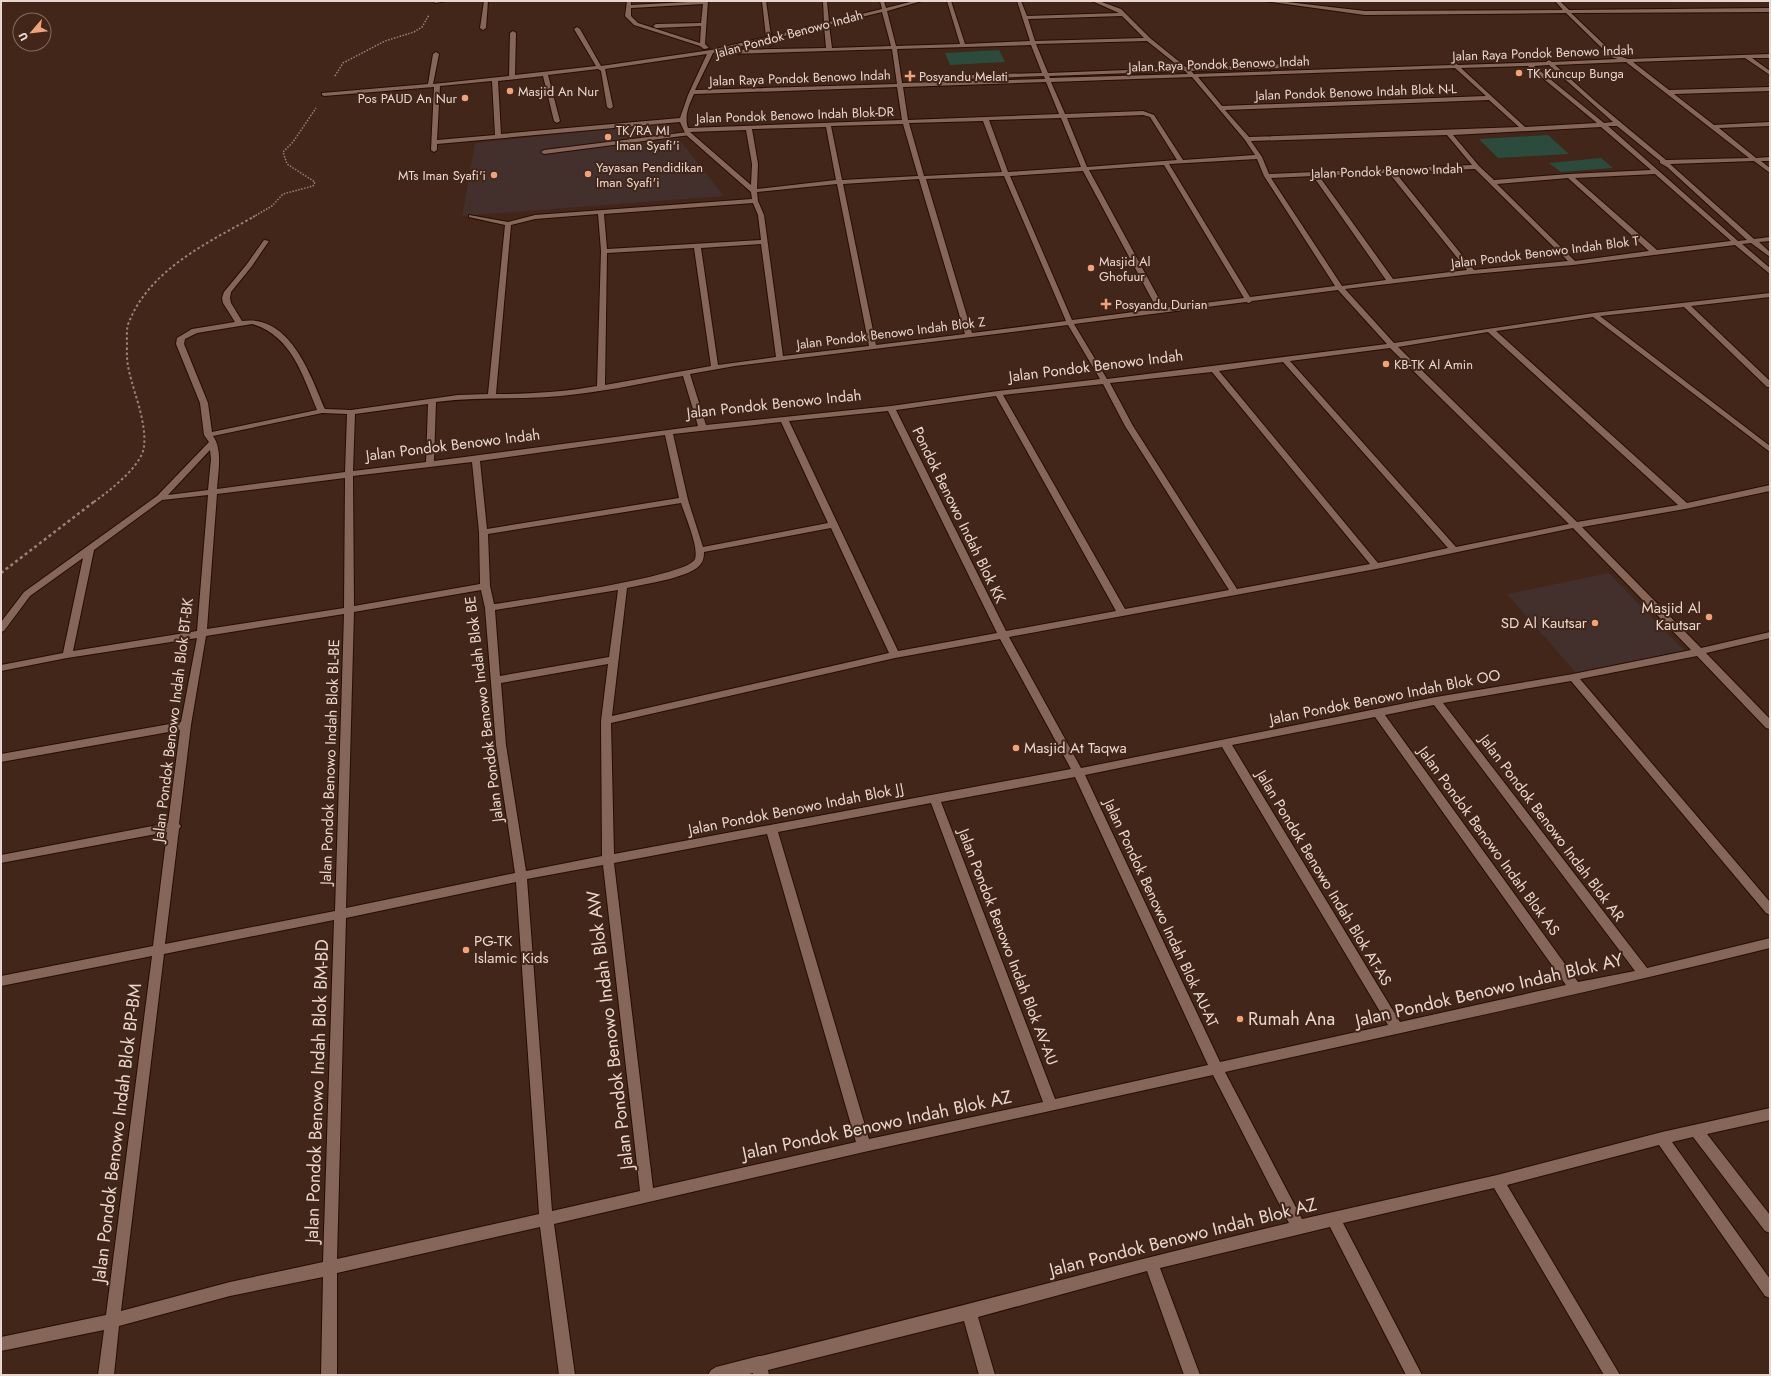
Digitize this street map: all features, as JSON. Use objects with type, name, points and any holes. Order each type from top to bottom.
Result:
[{"type":"street","points":[[482,28],[486,1]]},
{"type":"street","points":[[629,1],[628,7],[706,1],[702,45],[711,52]]},
{"type":"street","points":[[764,1],[770,52]]},
{"type":"street","points":[[825,1],[829,50]]},
{"type":"street","points":[[882,1],[894,48],[906,121],[969,335]]},
{"type":"street","name":"Jalan Pondok Benowo Indah","points":[[683,120],[687,102],[711,52],[920,1]]},
{"type":"street","points":[[949,1],[963,46]]},
{"type":"street","points":[[1019,1],[1033,44],[1085,169],[1162,312]]},
{"type":"street","points":[[1094,1],[1115,8],[1148,39],[1194,76],[1247,139],[1259,157],[1267,176],[1340,288],[1392,346],[1575,525],[1770,725]]},
{"type":"street","points":[[1266,1],[1365,13],[1770,10]]},
{"type":"street","points":[[1557,1],[1613,56],[1628,61],[1770,171]]},
{"type":"street","name":"Jalan Pondok Benowo Indah","points":[[628,7],[628,16],[631,20],[644,27],[702,45]]},
{"type":"street","points":[[1025,18],[1123,14]]},
{"type":"street","points":[[644,27],[704,24]]},
{"type":"street","points":[[577,29],[590,54],[602,69],[610,107]]},
{"type":"street","points":[[512,77],[513,33]]},
{"type":"street","points":[[324,94],[430,86],[602,69],[711,52],[770,52],[1148,39]]},
{"type":"street","name":"Jalan Raya Pondok Benowo Indah","points":[[836,81],[1770,50]]},
{"type":"street","points":[[1739,51],[1770,73]]},
{"type":"street","points":[[430,86],[436,54]]},
{"type":"street","name":"Jalan Raya Pondok Benowo Indah","points":[[693,92],[1770,56]]},
{"type":"street","points":[[1545,58],[1617,124],[1664,162],[1770,255]]},
{"type":"street","points":[[1524,59],[1603,125],[1770,272]]},
{"type":"street","points":[[1452,60],[1457,67],[1524,129]]},
{"type":"street","points":[[545,74],[557,121]]},
{"type":"street","points":[[495,80],[498,136]]},
{"type":"street","points":[[434,150],[437,85]]},
{"type":"street","name":"Jalan Raya Pondok Benowo Indah","points":[[696,85],[704,85]]},
{"type":"street","points":[[1668,92],[1770,89]]},
{"type":"street","name":"Jalan Pondok Benowo Indah Blok N-L","points":[[1221,108],[1491,98]]},
{"type":"street","name":"Jalan Pondok Benowo Indah Blok-DR","points":[[544,152],[687,132],[828,124],[1143,113],[1150,114],[1181,162]]},
{"type":"street","points":[[985,118],[1006,174],[1070,323],[1105,381],[1129,426],[1235,592]]},
{"type":"street","points":[[434,142],[683,120],[687,132],[754,192],[840,183],[922,177],[1006,174],[1165,162],[1259,157]]},
{"type":"street","points":[[828,124],[873,348]]},
{"type":"street","points":[[1247,139],[1450,133],[1617,124]]},
{"type":"street","points":[[1712,127],[1770,124]]},
{"type":"street","points":[[749,128],[755,164],[755,201],[761,216],[780,359]]},
{"type":"street","name":"Jalan Pondok Benowo Indah","points":[[1450,133],[1478,167]]},
{"type":"street","points":[[1646,163],[1770,159]]},
{"type":"street","points":[[1165,162],[1249,301]]},
{"type":"street","points":[[1478,167],[1573,263]]},
{"type":"street","name":"Jalan Pondok Benowo Indah","points":[[1267,176],[1478,167]]},
{"type":"street","points":[[1390,170],[1472,272]]},
{"type":"street","points":[[1494,182],[1569,176],[1656,172]]},
{"type":"street","points":[[1315,174],[1391,282]]},
{"type":"street","points":[[1569,176],[1654,252]]},
{"type":"street","points":[[471,216],[508,224],[535,217],[755,201]]},
{"type":"street","points":[[601,212],[604,250],[601,387]]},
{"type":"street","points":[[492,397],[508,224]]},
{"type":"street","name":"Jalan Pondok Benowo Indah Blok T","points":[[1162,312],[1472,272],[1573,263],[1770,239]]},
{"type":"street","points":[[266,241],[250,265],[228,292],[226,298],[227,303],[239,323],[258,322],[282,336],[302,364],[322,411]]},
{"type":"street","points":[[604,250],[764,242]]},
{"type":"street","points":[[697,246],[715,367]]},
{"type":"street","points":[[1392,346],[1594,315],[1770,295]]},
{"type":"street","points":[[1685,304],[1770,386]]},
{"type":"street","name":"Jalan Pondok Benowo Indah Blok Z","points":[[211,438],[322,411],[351,412],[458,397],[559,394],[715,367],[1162,312]]},
{"type":"street","points":[[1594,315],[1770,450]]},
{"type":"street","name":"Jalan Pondok Benowo Indah Blok BT-BK","points":[[157,950],[175,826],[186,725],[202,634],[215,459],[204,403],[192,376],[180,340],[184,336],[195,331],[239,323]]},
{"type":"street","points":[[1490,330],[1685,506]]},
{"type":"street","name":"Jalan Pondok Benowo Indah","points":[[160,498],[476,459],[669,432],[890,408],[998,393],[1214,369],[1392,346]]},
{"type":"street","points":[[1284,360],[1454,550]]},
{"type":"street","points":[[1214,369],[1376,566]]},
{"type":"street","points":[[686,373],[703,428]]},
{"type":"street","points":[[998,393],[1122,613]]},
{"type":"street","points":[[430,464],[432,400]]},
{"type":"street","name":"Pondok Benowo Indah Blok KK","points":[[890,408],[1003,635],[1078,772]]},
{"type":"street","name":"Jalan Pondok Benowo Indah Blok BL-BE","points":[[341,914],[349,610],[349,474],[351,412]]},
{"type":"street","points":[[784,420],[895,654]]},
{"type":"street","points":[[490,608],[623,586],[682,572],[695,565],[699,560],[700,550],[684,500],[669,432]]},
{"type":"street","name":"Jalan Pondok Benowo Indah","points":[[1,629],[27,594],[160,498],[211,438]]},
{"type":"street","name":"Jalan Pondok Benowo Indah Blok BE","points":[[476,459],[483,532],[485,586],[490,608],[501,744],[521,876],[546,1219],[567,1375]]},
{"type":"street","points":[[606,721],[895,654],[1376,566],[1575,525],[1685,506],[1770,488]]},
{"type":"street","points":[[483,532],[684,500]]},
{"type":"street","points":[[700,550],[834,525]]},
{"type":"street","points":[[67,655],[90,548]]},
{"type":"street","points":[[1,668],[67,655],[349,610],[485,586]]},
{"type":"street","name":"Jalan Pondok Benowo Indah Blok AW","points":[[623,586],[606,721],[608,860],[647,1196]]},
{"type":"street","name":"Jalan Pondok Benowo Indah Blok OO","points":[[1078,772],[1436,701],[1573,677],[1698,652],[1770,635]]},
{"type":"street","points":[[496,680],[614,660]]},
{"type":"street","points":[[1573,677],[1770,910]]},
{"type":"street","name":"Jalan Pondok Benowo Indah Blok AR","points":[[1436,701],[1644,974]]},
{"type":"street","name":"Jalan Pondok Benowo Indah Blok AS","points":[[1378,713],[1575,988]]},
{"type":"street","points":[[1,758],[186,725]]},
{"type":"street","name":"Jalan Pondok Benowo Indah Blok AT-AS","points":[[1225,743],[1397,1029]]},
{"type":"street","name":"Jalan Pondok Benowo Indah Blok JJ","points":[[1,981],[341,914],[521,876],[1078,772]]},
{"type":"street","name":"Jalan Pondok Benowo Indah Blok AU-AT","points":[[1078,772],[1216,1068]]},
{"type":"street","name":"Jalan Pondok Benowo Indah Blok AV-AU","points":[[935,799],[1051,1106]]},
{"type":"street","points":[[1,859],[175,826]]},
{"type":"street","points":[[771,829],[864,1146]]},
{"type":"street","name":"Jalan Pondok Benowo Indah Blok BM-BD","points":[[330,1375],[330,1268],[341,914]]},
{"type":"street","name":"Jalan Pondok Benowo Indah Blok AY","points":[[1216,1068],[1644,974],[1770,943]]},
{"type":"street","name":"Jalan Pondok Benowo Indah Blok BP-BM","points":[[106,1375],[157,950]]},
{"type":"street","points":[[1216,1068],[1298,1227]]},
{"type":"street","name":"Jalan Pondok Benowo Indah Blok AZ","points":[[1,1344],[112,1321],[230,1289],[330,1268],[864,1146],[1051,1106],[1216,1068]]},
{"type":"street","points":[[1414,1375],[1334,1220],[1497,1181],[1662,1138],[1770,1114]]},
{"type":"street","points":[[1696,1131],[1770,1226]]},
{"type":"street","points":[[1662,1138],[1770,1291]]},
{"type":"street","points":[[1497,1181],[1612,1375]]},
{"type":"street","name":"Jalan Pondok Benowo Indah Blok AZ","points":[[716,1375],[760,1369],[1150,1263],[1298,1227],[1334,1220]]},
{"type":"street","points":[[1150,1263],[1192,1375]]},
{"type":"street","points":[[969,1312],[987,1375]]},
{"type":"path","points":[[1,573],[109,491],[138,462],[144,448],[144,433],[138,403],[126,362],[128,323],[139,302],[162,276],[196,250],[272,206],[283,194],[313,186],[315,182],[312,178],[292,170],[283,159],[283,152],[304,127],[343,63],[369,48],[385,41],[408,35],[418,30],[438,1]]},
{"type":"shaded area","name":"Yayasan Pendidikan Iman Syafi'i","points":[[666,123],[724,196],[462,216],[475,143]]},
{"type":"shaded area","name":"SD Al Kautsar","points":[[1609,573],[1686,652],[1576,673],[1507,594]]},
{"type":"green space","points":[[999,50],[1005,62],[950,65],[945,53]]},
{"type":"green space","points":[[1548,135],[1569,154],[1498,158],[1479,139]]},
{"type":"green space","points":[[1601,158],[1613,168],[1561,172],[1549,163]]},
{"type":"place","name":"TK Kuncup Bunga","points":[[1519,73]]},
{"type":"place","name":"Posyandu Melati","points":[[910,76]]},
{"type":"place","name":"Masjid An Nur","points":[[510,91]]},
{"type":"place","name":"Pos PAUD An Nur","points":[[465,98]]},
{"type":"place","name":"TK/RA MI Iman Syafi'i","points":[[608,137]]},
{"type":"place","name":"Yayasan Pendidikan Iman Syafi'i","points":[[588,174]]},
{"type":"place","name":"MTs Iman Syafi'i","points":[[494,175]]},
{"type":"place","name":"Masjid Al Ghofuur","points":[[1091,268]]},
{"type":"place","name":"Posyandu Durian","points":[[1106,304]]},
{"type":"place","name":"KB-TK Al Amin","points":[[1386,364]]},
{"type":"place","name":"Masjid Al Kautsar","points":[[1709,617]]},
{"type":"place","name":"SD Al Kautsar","points":[[1595,623]]},
{"type":"place","name":"Masjid At Taqwa","points":[[1016,748]]},
{"type":"place","name":"PG-TK Islamic Kids","points":[[466,950]]},
{"type":"place","name":"Rumah Ana","points":[[1240,1019]]}]
